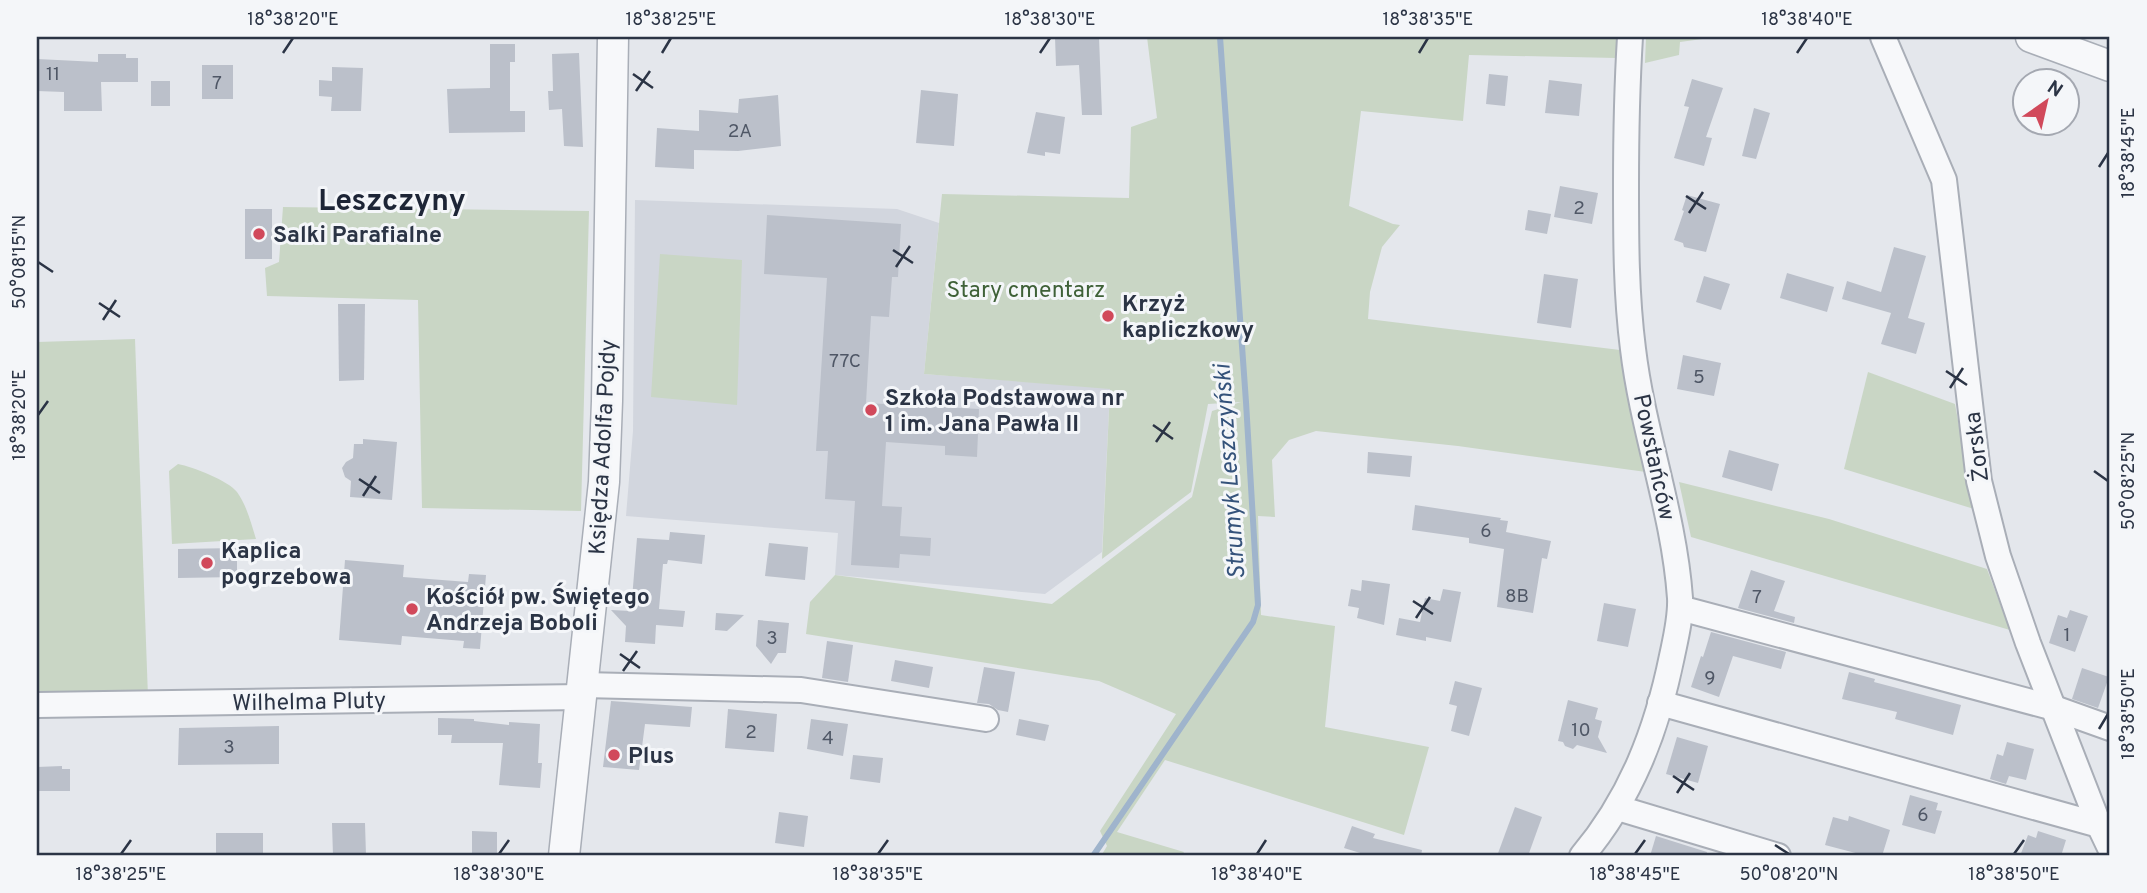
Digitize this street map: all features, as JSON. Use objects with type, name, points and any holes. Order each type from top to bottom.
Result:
[{"type":"street","name":"Księdza Adolfa Pojdy","points":[[564,856],[600,524],[606,442],[613,37]]},
{"type":"street","name":"Powstańców","points":[[1582,856],[1603,832],[1618,808],[1644,753],[1669,671],[1680,608],[1674,544],[1633,352],[1626,281],[1627,88],[1630,37]]},
{"type":"street","name":"Żorska","points":[[1883,37],[1944,180],[1979,481],[1998,556],[2028,643],[2110,848]]},
{"type":"street","points":[[2031,37],[2110,66]]},
{"type":"street","points":[[1680,608],[2054,708],[2110,728]]},
{"type":"street","name":"Wilhelma Pluty","points":[[37,705],[582,691],[801,690],[986,719]]},
{"type":"street","points":[[1660,703],[2099,825]]},
{"type":"street","points":[[1618,808],[1778,856]]},
{"type":"shaded area","name":"Szkoła Podstawowa nr 1 im. Jana Pawła II","points":[[635,200],[897,209],[939,223],[924,374],[1110,388],[1102,552],[1045,594],[835,575],[838,533],[626,516],[633,431]]},
{"type":"green space","name":"Stary cmentarz","points":[[1147,37],[1618,37],[1616,58],[1469,55],[1463,121],[1361,111],[1349,206],[1400,225],[1382,247],[1370,292],[1368,319],[1620,350],[1636,407],[1646,472],[1458,446],[1316,431],[1289,440],[1272,460],[1275,517],[1258,516],[1261,615],[1335,626],[1325,727],[1429,747],[1404,835],[1165,760],[1117,832],[1184,852],[1182,856],[1101,856],[1107,846],[1100,831],[1176,714],[1099,681],[806,634],[810,602],[835,575],[1052,604],[1192,497],[1212,411],[1241,402],[1208,404],[1191,492],[1102,559],[1110,389],[924,374],[942,194],[1129,198],[1131,127],[1157,118]]},
{"type":"green space","points":[[1646,37],[1717,37],[1680,42],[1679,55],[1645,63]]},
{"type":"green space","points":[[283,207],[589,211],[581,511],[422,508],[418,300],[267,296],[265,268],[279,262]]},
{"type":"green space","points":[[660,254],[742,260],[737,405],[651,397]]},
{"type":"green space","points":[[135,339],[148,697],[37,699],[37,342]]},
{"type":"green space","points":[[1868,372],[1955,404],[1974,509],[1844,469]]},
{"type":"green space","points":[[178,464],[210,475],[233,488],[243,503],[256,539],[172,544],[169,471]]},
{"type":"green space","points":[[1679,482],[1829,519],[1987,569],[2010,630],[1691,537]]},
{"type":"building","points":[[1055,37],[1099,37],[1102,115],[1082,115],[1079,65],[1056,66]]},
{"type":"building","points":[[490,44],[515,44],[515,62],[510,62],[510,111],[525,111],[525,132],[449,133],[447,89],[490,88]]},
{"type":"building","points":[[579,53],[583,147],[564,146],[562,109],[549,110],[548,91],[553,91],[552,54]]},
{"type":"building","points":[[98,54],[126,54],[126,58],[138,58],[138,82],[101,82],[102,111],[64,111],[64,92],[37,91],[37,59],[98,62]]},
{"type":"building","points":[[202,65],[233,65],[233,99],[202,99]]},
{"type":"building","points":[[332,67],[363,68],[361,111],[331,111],[332,97],[319,96],[319,80],[332,81]]},
{"type":"building","points":[[1489,74],[1508,76],[1505,106],[1486,104]]},
{"type":"building","points":[[1692,79],[1723,88],[1706,137],[1712,138],[1704,166],[1674,158],[1689,107],[1684,106]]},
{"type":"building","points":[[1549,80],[1582,84],[1579,116],[1545,113]]},
{"type":"building","points":[[151,81],[170,81],[170,106],[151,106]]},
{"type":"building","points":[[921,90],[958,94],[954,146],[916,143]]},
{"type":"building","points":[[778,95],[781,146],[738,151],[694,150],[694,169],[655,167],[657,128],[699,131],[699,110],[738,113],[739,99]]},
{"type":"building","points":[[1754,108],[1770,113],[1756,159],[1742,156]]},
{"type":"building","points":[[1036,112],[1065,117],[1060,154],[1045,152],[1045,156],[1027,153]]},
{"type":"building","points":[[1560,186],[1598,193],[1592,224],[1554,217]]},
{"type":"building","points":[[1687,195],[1720,204],[1706,252],[1684,247],[1683,243],[1674,240]]},
{"type":"building","name":"Salki Parafialne","points":[[245,209],[272,209],[272,259],[245,259]]},
{"type":"building","points":[[1528,210],[1551,214],[1547,234],[1525,230]]},
{"type":"building","points":[[767,215],[901,224],[898,277],[892,277],[889,317],[871,316],[866,403],[979,409],[977,457],[945,455],[945,446],[886,442],[882,506],[902,507],[900,536],[931,538],[930,556],[900,554],[899,568],[851,565],[855,501],[825,499],[828,451],[816,451],[827,278],[764,274]]},
{"type":"building","points":[[1894,247],[1926,256],[1908,318],[1925,323],[1916,354],[1881,344],[1891,313],[1842,299],[1847,281],[1881,292]]},
{"type":"building","points":[[1787,273],[1834,287],[1827,312],[1780,298]]},
{"type":"building","points":[[1544,274],[1578,279],[1571,328],[1537,323]]},
{"type":"building","points":[[1704,276],[1730,284],[1721,310],[1696,302]]},
{"type":"building","points":[[338,304],[365,304],[364,380],[339,381]]},
{"type":"building","points":[[1683,355],[1721,363],[1714,396],[1677,389]]},
{"type":"building","points":[[363,439],[397,442],[392,500],[350,497],[351,481],[345,477],[342,468],[353,458],[354,444],[363,444]]},
{"type":"building","points":[[1729,450],[1779,464],[1772,491],[1722,477]]},
{"type":"building","points":[[1368,452],[1412,456],[1410,477],[1367,473]]},
{"type":"building","points":[[1415,505],[1501,518],[1500,520],[1508,521],[1506,532],[1551,541],[1547,559],[1542,558],[1533,613],[1497,607],[1504,549],[1469,543],[1469,538],[1412,530]]},
{"type":"building","points":[[670,532],[705,535],[702,564],[668,560],[667,564],[663,564],[659,609],[685,611],[683,627],[656,625],[655,644],[625,642],[626,626],[611,610],[631,611],[637,538],[669,540]]},
{"type":"building","points":[[769,543],[808,547],[805,580],[765,576]]},
{"type":"building","name":"Kaplica pogrzebowa","points":[[237,548],[237,577],[178,578],[178,549]]},
{"type":"building","name":"Kościół pw. Świętego Andrzeja Boboli","points":[[345,560],[404,565],[403,577],[468,582],[469,574],[486,575],[480,649],[463,648],[464,641],[402,636],[401,645],[339,640]]},
{"type":"building","points":[[1751,570],[1785,581],[1774,611],[1795,617],[1794,623],[1738,608]]},
{"type":"building","points":[[1362,580],[1390,584],[1384,625],[1357,618],[1359,608],[1348,606],[1351,589],[1361,591]]},
{"type":"building","points":[[1443,589],[1461,592],[1451,642],[1426,637],[1426,641],[1396,635],[1399,618],[1420,622],[1425,598],[1440,601]]},
{"type":"building","points":[[1604,603],[1636,609],[1628,647],[1597,641]]},
{"type":"building","points":[[2070,610],[2088,616],[2075,652],[2049,643],[2058,615],[2067,618]]},
{"type":"building","points":[[716,613],[744,615],[727,631],[715,630]]},
{"type":"building","points":[[758,620],[789,623],[786,653],[778,653],[771,664],[756,646]]},
{"type":"building","points":[[1711,632],[1786,652],[1781,669],[1733,656],[1719,697],[1691,687]]},
{"type":"building","points":[[827,641],[853,645],[848,682],[822,678]]},
{"type":"building","points":[[895,660],[933,667],[929,688],[891,681]]},
{"type":"building","points":[[984,667],[1015,672],[1008,712],[989,704],[977,703]]},
{"type":"building","points":[[2082,668],[2109,677],[2098,708],[2072,699]]},
{"type":"building","points":[[1849,672],[1875,679],[1874,682],[1961,705],[1953,735],[1895,719],[1897,712],[1842,699]]},
{"type":"building","points":[[1455,681],[1482,688],[1469,736],[1451,731],[1457,706],[1449,704]]},
{"type":"building","points":[[1568,700],[1598,708],[1595,719],[1602,721],[1598,737],[1607,753],[1577,745],[1573,749],[1558,741]]},
{"type":"building","points":[[611,701],[692,707],[690,727],[645,724],[639,770],[603,767]]},
{"type":"building","points":[[728,709],[777,714],[774,752],[725,748]]},
{"type":"building","points":[[438,718],[474,719],[509,725],[509,722],[540,724],[540,788],[499,785],[503,743],[451,743],[452,735],[438,735]]},
{"type":"building","points":[[811,719],[848,724],[843,756],[807,749]]},
{"type":"building","points":[[1019,719],[1049,725],[1045,741],[1016,735]]},
{"type":"building","points":[[279,726],[279,764],[178,765],[179,728]]},
{"type":"building","points":[[1677,737],[1708,746],[1698,783],[1666,774]]},
{"type":"building","points":[[2007,742],[2034,749],[2026,780],[2009,776],[2006,784],[1990,779],[1997,754],[2003,756]]},
{"type":"building","points":[[853,755],[883,758],[880,783],[850,779]]},
{"type":"building","points":[[62,766],[62,769],[70,769],[70,791],[37,791],[37,767]]},
{"type":"building","points":[[1910,795],[1938,803],[1936,810],[1942,811],[1935,834],[1902,825]]},
{"type":"building","points":[[1515,807],[1542,817],[1528,856],[1497,856]]},
{"type":"building","points":[[779,812],[808,816],[804,847],[775,843]]},
{"type":"building","points":[[1849,816],[1890,830],[1882,856],[1867,856],[1825,845],[1833,817],[1848,821]]},
{"type":"building","points":[[332,823],[365,823],[366,856],[333,856]]},
{"type":"building","points":[[1352,826],[1375,834],[1373,838],[1422,850],[1421,856],[1370,856],[1344,848]]},
{"type":"building","points":[[472,831],[497,832],[497,856],[472,856]]},
{"type":"building","points":[[2038,831],[2066,840],[2061,856],[2020,856],[2028,835],[2036,838]]},
{"type":"building","points":[[216,833],[263,833],[263,856],[216,856]]},
{"type":"building","points":[[1656,836],[1707,852],[1706,856],[1650,856]]},
{"type":"waterway","name":"Strumyk Leszczyński","points":[[1093,856],[1253,622],[1258,605],[1220,37]]},
{"type":"place","name":"Salki Parafialne","points":[[259,234]]},
{"type":"place","name":"Krzyż kapliczkowy","points":[[1108,316]]},
{"type":"place","name":"Szkoła Podstawowa nr 1 im. Jana Pawła II","points":[[871,410]]},
{"type":"place","name":"Kaplica pogrzebowa","points":[[207,563]]},
{"type":"place","name":"Kościół pw. Świętego Andrzeja Boboli","points":[[412,609]]},
{"type":"place","name":"Plus","points":[[614,755]]},
{"type":"district","name":"Leszczyny","points":[[392,200]]}]
